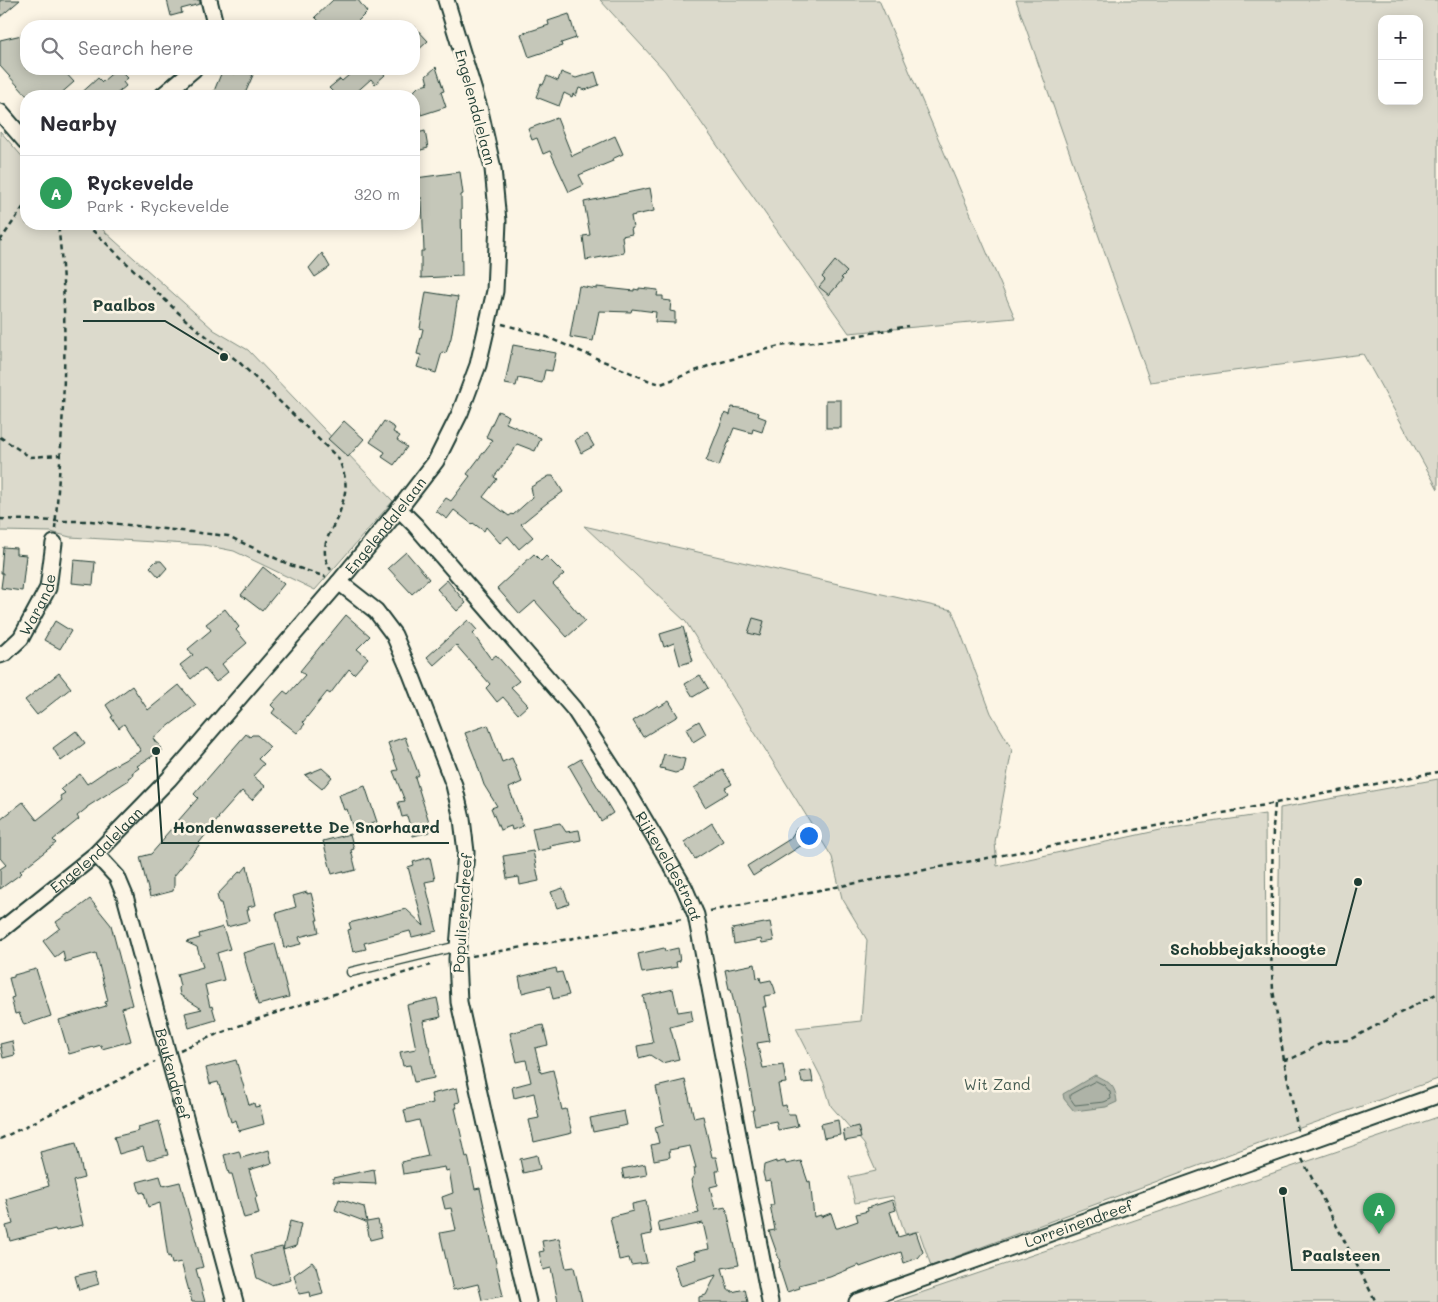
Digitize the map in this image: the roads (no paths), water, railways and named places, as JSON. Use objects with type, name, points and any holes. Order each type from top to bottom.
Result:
[{"type":"street","points":[[209,0],[214,20]]},
{"type":"street","name":"Engelendalelaan","points":[[0,931],[96,854],[169,779],[339,582],[399,509],[436,461],[460,413],[478,365],[495,291],[498,221],[493,169],[480,111],[446,0]]},
{"type":"street","points":[[169,90],[187,75]]},
{"type":"street","points":[[0,112],[20,135]]},
{"type":"street","name":"Rijkeveldestraat","points":[[399,509],[415,525],[574,710],[625,787],[684,887],[696,915],[770,1302]]},
{"type":"street","name":"Warande","points":[[0,655],[5,653],[21,638],[48,588],[54,543]]},
{"type":"street","name":"Populierendreef","points":[[339,582],[376,611],[394,635],[454,785],[462,819],[466,852],[457,952],[459,1002],[528,1302]]},
{"type":"street","name":"Beukendreef","points":[[96,854],[117,878],[125,896],[235,1302]]},
{"type":"street","name":"Lorreinendreef","points":[[857,1302],[1438,1095]]},
{"type":"lane","points":[[351,972],[457,952]]},
{"type":"water","points":[[1095,1075],[1111,1085],[1115,1091],[1117,1102],[1106,1107],[1074,1111],[1064,1099],[1063,1094]]},
{"type":"place","name":"Paalbos","points":[[224,357]]},
{"type":"place","name":"Hondenwasserette De Snorhaard","points":[[156,751]]},
{"type":"place","name":"Schobbejakshoogte","points":[[1358,882]]},
{"type":"place","name":"Paalsteen","points":[[1283,1191]]},
{"type":"place","name":"Ryckevelde","points":[[1379,1234]]},
{"type":"park label","name":"Wit Zand","points":[[997,1084]]}]
